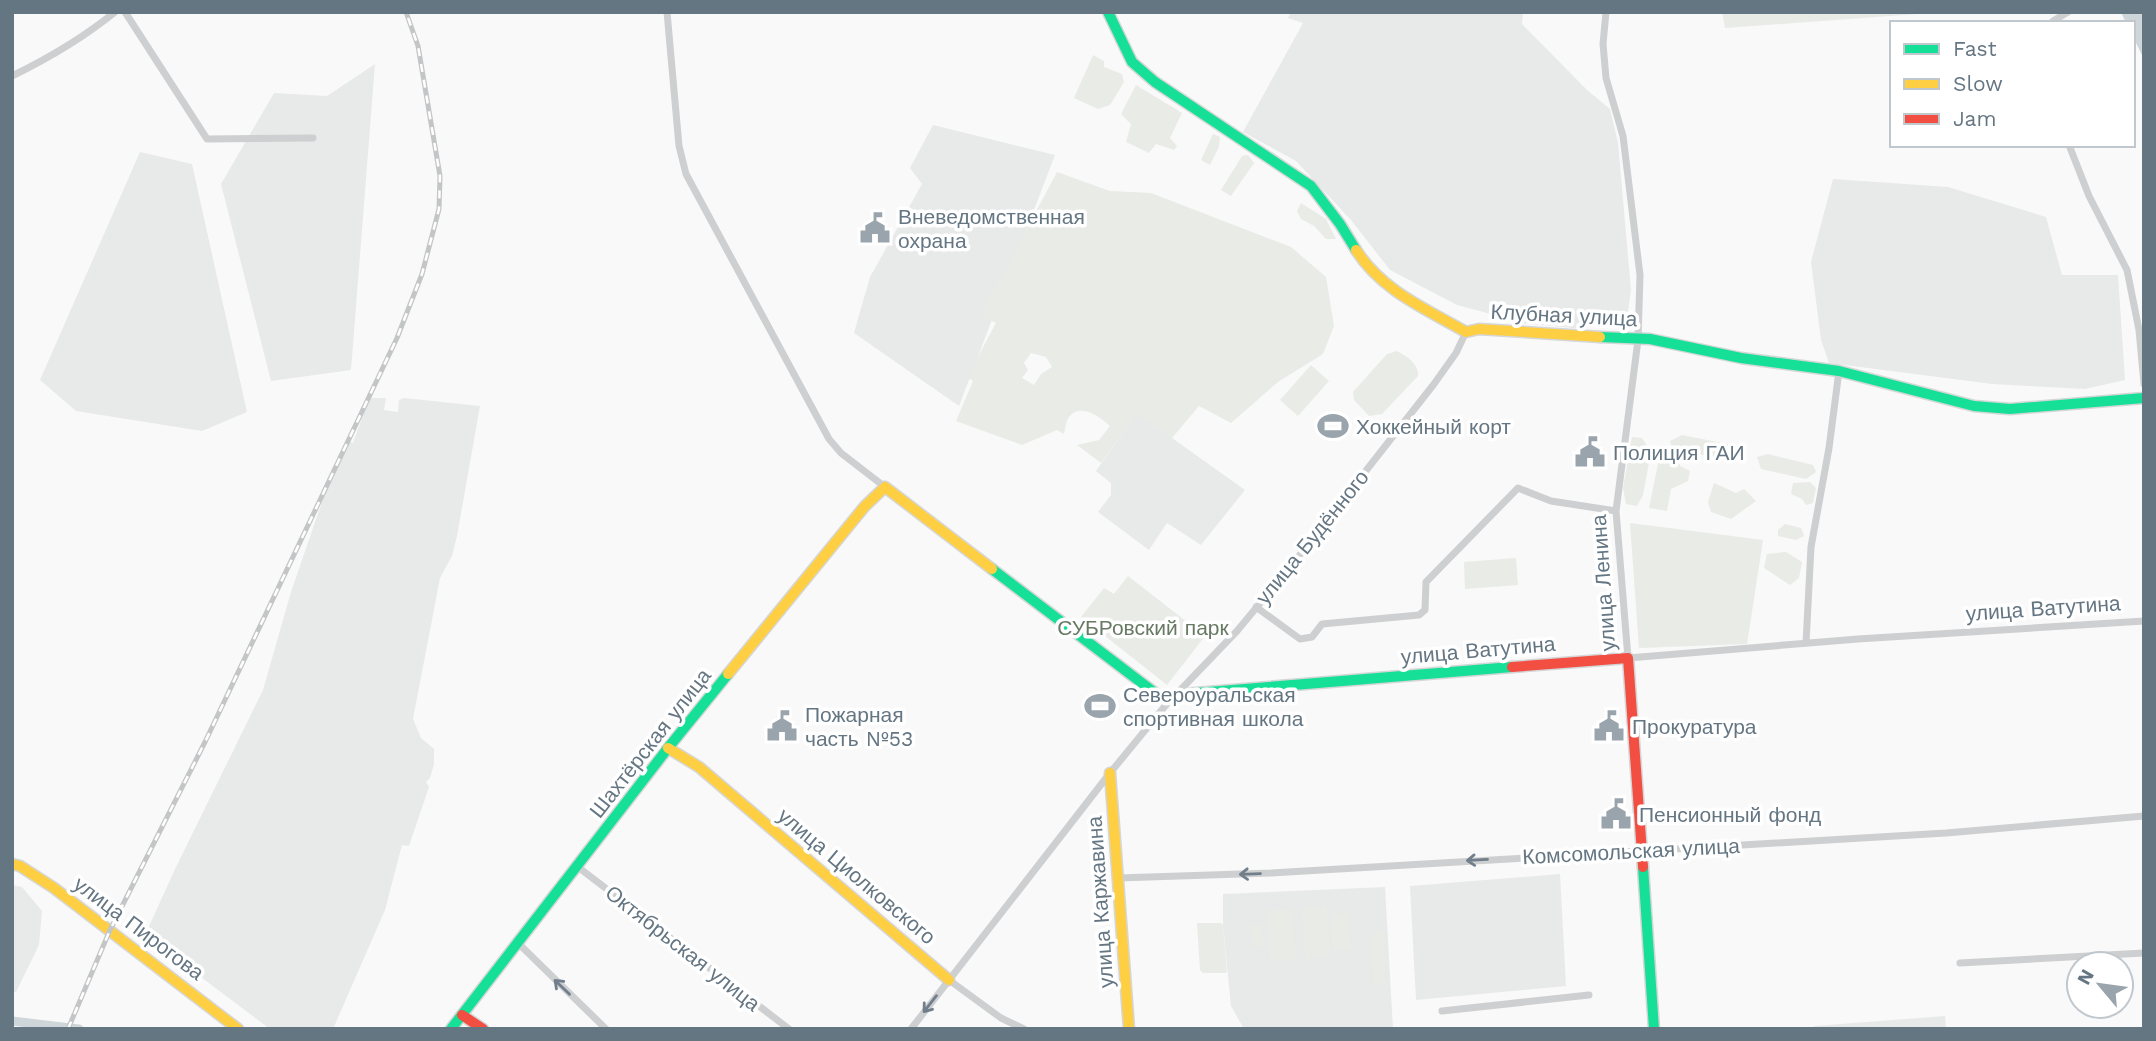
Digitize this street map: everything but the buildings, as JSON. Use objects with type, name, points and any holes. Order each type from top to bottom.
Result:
[{"type":"main road","name":"Клубная улица","points":[[1108,12],[1132,62],[1155,82],[1311,186],[1340,224],[1363,261],[1391,290],[1466,332],[1479,329],[1650,339],[1741,358],[1839,371],[1974,406],[2010,409],[2144,398]]},
{"type":"main road","name":"улица Ватутина","points":[[886,487],[1159,696],[1628,657]]},
{"type":"main road","name":"Шахтёрская улица","points":[[452,1029],[668,748],[864,506],[886,487]]},
{"type":"main road","name":"улица Ленина","points":[[1628,657],[1654,1029]]},
{"type":"main road","name":"улица Циолковского","points":[[668,748],[699,767],[949,980]]},
{"type":"main road","name":"улица Каржавина","points":[[1110,773],[1129,1029]]},
{"type":"main road","name":"улица Пирогова","points":[[12,864],[20,866],[54,888],[238,1029]]},
{"type":"main road","points":[[462,1015],[484,1029]]},
{"type":"street","points":[[12,76],[87,35],[115,12]]},
{"type":"street","points":[[125,12],[207,139],[313,138]]},
{"type":"street","points":[[667,12],[679,146],[686,174],[829,439],[841,453],[886,487]]},
{"type":"street","name":"улица Ленина","points":[[1606,12],[1603,44],[1606,78],[1623,136],[1640,275],[1638,340],[1616,511],[1628,657]]},
{"type":"street","points":[[2052,18],[2068,12]]},
{"type":"street","points":[[2070,147],[2089,196],[2127,270],[2139,330],[2144,384]]},
{"type":"street","name":"улица Будённого","points":[[911,1029],[1110,773],[1165,706],[1256,607],[1434,384],[1456,353],[1466,332]]},
{"type":"street","points":[[1806,643],[1811,547],[1829,448],[1839,371]]},
{"type":"street","points":[[1256,607],[1300,639],[1312,637],[1322,624],[1419,615],[1425,610],[1426,582],[1518,488],[1551,501],[1616,511]]},
{"type":"street","name":"улица Ватутина","points":[[1628,657],[2144,621]]},
{"type":"street","name":"Комсомольская улица","points":[[1118,878],[1271,873],[1946,833],[2144,816]]},
{"type":"street","name":"Октябрьская улица","points":[[578,867],[789,1029]]},
{"type":"street","points":[[519,944],[606,1029]]},
{"type":"street","points":[[1960,963],[2144,953]]},
{"type":"street","name":"улица Циолковского","points":[[949,980],[1001,1018],[1024,1029]]},
{"type":"street","points":[[1442,1011],[1588,995]]},
{"type":"shaded area","points":[[1291,12],[1523,12],[1522,24],[1587,90],[1610,109],[1618,143],[1631,290],[1628,312],[1584,329],[1497,321],[1491,314],[1457,305],[1390,270],[1351,220],[1296,161],[1243,132],[1303,23],[1288,18]]},
{"type":"shaded area","points":[[2121,12],[2144,12],[2144,59],[2135,41],[2135,21],[2125,21]]},
{"type":"shaded area","points":[[375,64],[351,370],[271,381],[221,184],[274,93],[327,96]]},
{"type":"shaded area","points":[[933,125],[1055,155],[959,406],[854,333],[870,277],[922,184],[910,168]]},
{"type":"shaded area","points":[[140,152],[192,164],[247,412],[202,431],[76,411],[40,380]]},
{"type":"shaded area","points":[[1833,179],[1948,187],[2046,217],[2062,275],[2118,275],[2125,380],[2085,389],[1992,384],[1829,363],[1821,340],[1811,262]]},
{"type":"shaded area","points":[[369,398],[386,398],[384,410],[398,412],[399,400],[404,398],[480,406],[457,536],[452,556],[440,578],[413,719],[421,738],[434,749],[434,764],[426,782],[429,787],[409,846],[402,845],[385,910],[333,1029],[270,1029],[145,935],[263,690],[291,592],[323,499],[346,441],[353,443]]},
{"type":"shaded area","points":[[1137,413],[1245,490],[1201,545],[1167,523],[1149,550],[1098,512],[1111,495],[1111,483],[1096,471]]},
{"type":"shaded area","points":[[1560,874],[1566,986],[1416,1000],[1410,886]]},
{"type":"shaded area","points":[[12,885],[22,887],[42,911],[39,945],[16,992],[12,991]]},
{"type":"shaded area","points":[[1385,887],[1393,1029],[1244,1029],[1231,1006],[1223,925],[1223,894]]},
{"type":"shaded area","points":[[1945,1016],[1946,1029],[1814,1029],[1814,1026]]},
{"type":"green space","points":[[1722,12],[1944,12],[1725,28]]},
{"type":"green space","points":[[1093,55],[1104,61],[1104,67],[1122,74],[1124,82],[1110,105],[1098,109],[1074,98]]},
{"type":"green space","points":[[1136,85],[1182,113],[1170,138],[1177,146],[1174,150],[1156,144],[1149,153],[1126,142],[1131,124],[1121,114]]},
{"type":"green space","points":[[1213,134],[1220,137],[1219,147],[1210,165],[1201,160]]},
{"type":"green space","points":[[1248,155],[1254,163],[1231,196],[1221,190],[1242,156]]},
{"type":"green space","points":[[1057,172],[1110,191],[1151,193],[1291,247],[1326,277],[1334,326],[1323,354],[1278,382],[1231,423],[1199,406],[1172,438],[1137,414],[1101,463],[1077,445],[1099,440],[1110,426],[1085,411],[1079,411],[1069,417],[1064,434],[1057,430],[1022,445],[956,421],[973,381],[967,377],[996,323],[981,315]],"holes":[[[1031,353],[1046,357],[1052,367],[1041,374],[1034,385],[1022,378],[1028,370],[1024,363]]]},
{"type":"green space","points":[[1301,203],[1326,219],[1336,239],[1326,239],[1314,226],[1301,219],[1297,211]]},
{"type":"green space","points":[[1397,351],[1414,364],[1418,376],[1382,414],[1369,416],[1354,400],[1353,392],[1387,354]]},
{"type":"green space","points":[[1311,365],[1329,381],[1298,416],[1280,400]]},
{"type":"green space","points":[[1682,435],[1737,446],[1744,455],[1733,462],[1672,448],[1670,441]]},
{"type":"green space","points":[[1632,437],[1642,438],[1651,452],[1643,495],[1637,506],[1626,504],[1623,488]]},
{"type":"green space","points":[[1661,449],[1677,455],[1680,466],[1690,471],[1688,481],[1671,489],[1667,511],[1649,508]]},
{"type":"green space","points":[[1768,454],[1813,465],[1816,472],[1806,479],[1761,469],[1757,457]]},
{"type":"green space","points":[[1810,482],[1816,488],[1813,503],[1806,505],[1802,499],[1791,494],[1793,483]]},
{"type":"green space","points":[[1714,483],[1736,493],[1744,489],[1756,501],[1731,519],[1711,512],[1708,502]]},
{"type":"green space","points":[[1630,523],[1763,540],[1747,644],[1639,648]]},
{"type":"green space","points":[[1785,524],[1801,528],[1804,536],[1796,540],[1778,536],[1778,530]]},
{"type":"green space","points":[[1786,552],[1802,562],[1799,578],[1790,585],[1764,568],[1767,554]]},
{"type":"green space","points":[[1516,558],[1518,585],[1465,589],[1464,562]]},
{"type":"green space","name":"СУБРовский парк","points":[[1128,576],[1205,636],[1167,685],[1081,617],[1104,588],[1114,594]]},
{"type":"green space","points":[[1327,906],[1331,957],[1305,959],[1301,908]]},
{"type":"green space","points":[[1292,909],[1296,959],[1270,961],[1266,911]]},
{"type":"green space","points":[[1348,912],[1351,948],[1332,949],[1330,914]]},
{"type":"green space","points":[[1197,923],[1223,925],[1226,973],[1203,973],[1200,970]]},
{"type":"green space","points":[[1251,925],[1262,925],[1264,947],[1252,948]]},
{"type":"green space","points":[[1384,932],[1386,984],[1374,985],[1371,933]]},
{"type":"waterway","points":[[12,1021],[79,1029]]},
{"type":"railway","points":[[68,1029],[110,930],[205,742],[397,338],[422,274],[439,209],[440,176],[418,46],[406,12]]},
{"type":"traffic: fast","points":[[1108,12],[1132,62],[1155,82],[1311,186],[1356,250]]},
{"type":"traffic: fast","points":[[1600,337],[1650,339],[1741,358],[1839,371],[1974,406],[2010,409],[2144,398]]},
{"type":"traffic: fast","points":[[992,569],[1159,696],[1512,667]]},
{"type":"traffic: fast","points":[[451,1029],[728,674]]},
{"type":"traffic: fast","points":[[1643,867],[1654,1029]]},
{"type":"traffic: slow","points":[[1356,250],[1392,288],[1466,332],[1479,329],[1600,337]]},
{"type":"traffic: slow","points":[[728,674],[865,506],[885,487],[992,569]]},
{"type":"traffic: slow","points":[[668,748],[699,767],[949,980]]},
{"type":"traffic: slow","points":[[1110,773],[1129,1029]]},
{"type":"traffic: slow","points":[[12,864],[20,866],[54,888],[238,1029]]},
{"type":"traffic: jam","points":[[1512,667],[1628,658],[1643,867]]},
{"type":"traffic: jam","points":[[462,1015],[483,1029]]},
{"type":"place","name":"Вневедомственная охрана","points":[[875,228]]},
{"type":"place","name":"Хоккейный корт","points":[[1333,426]]},
{"type":"place","name":"Полиция ГАИ","points":[[1590,452]]},
{"type":"place","name":"Североуральская спортивная школа","points":[[1100,706]]},
{"type":"place","name":"Пожарная часть №53","points":[[782,726]]},
{"type":"place","name":"Прокуратура","points":[[1609,726]]},
{"type":"place","name":"Пенсионный фонд","points":[[1616,814]]}]
